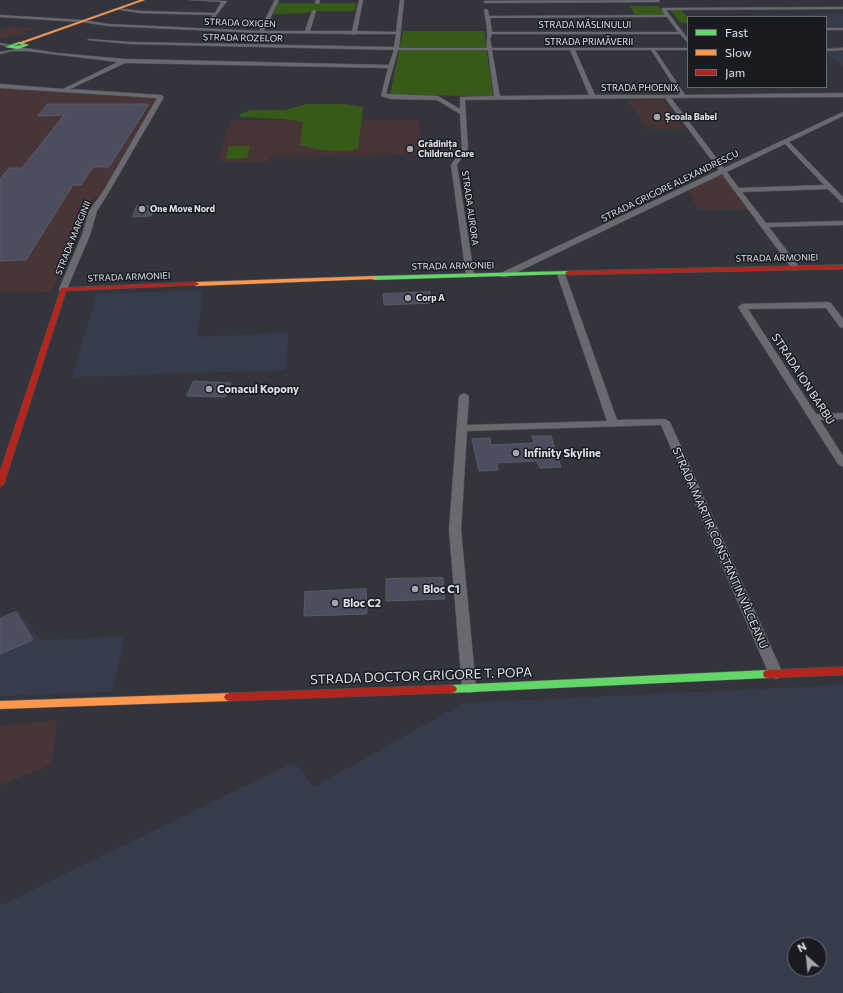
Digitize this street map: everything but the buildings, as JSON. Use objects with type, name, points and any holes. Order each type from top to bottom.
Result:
[{"type":"street","points":[[11,47],[143,0]]},
{"type":"street","points":[[192,0],[225,1]]},
{"type":"street","points":[[261,32],[277,0]]},
{"type":"street","points":[[354,34],[361,0]]},
{"type":"street","points":[[402,0],[397,49],[383,94],[384,96],[438,98],[463,113]]},
{"type":"street","points":[[196,50],[206,36],[207,29],[225,1]]},
{"type":"street","points":[[497,98],[488,39],[490,33],[486,17],[485,1],[657,1],[687,41]]},
{"type":"street","points":[[664,9],[843,8]]},
{"type":"street","points":[[117,9],[140,12],[216,14]]},
{"type":"street","points":[[307,33],[314,11]]},
{"type":"street","name":"STRADA OXIGEN","points":[[0,16],[82,21],[108,25],[261,32],[354,34],[398,33]]},
{"type":"street","points":[[486,17],[668,16]]},
{"type":"street","name":"STRADA MĂSLINULUI","points":[[490,33],[679,31],[687,29]]},
{"type":"street","points":[[827,29],[843,29]]},
{"type":"street","name":"STRADA ROZELOR","points":[[89,40],[130,44],[490,50]]},
{"type":"street","points":[[11,47],[17,50],[37,50]]},
{"type":"street","points":[[11,47],[57,54],[125,61],[186,60],[392,67]]},
{"type":"street","points":[[652,49],[684,97]]},
{"type":"street","name":"STRADA PRIMĂVERII","points":[[490,50],[687,49]]},
{"type":"street","points":[[827,50],[843,49]]},
{"type":"street","points":[[572,50],[593,97]]},
{"type":"street","points":[[656,55],[664,55]]},
{"type":"street","points":[[672,55],[687,55]]},
{"type":"street","points":[[64,90],[125,61]]},
{"type":"street","name":"STRADA MARGINII","points":[[0,86],[155,95],[161,98],[107,190],[93,210],[86,236],[63,289],[0,484]]},
{"type":"street","name":"STRADA PHOENIX","points":[[462,98],[843,95]]},
{"type":"street","points":[[667,97],[796,268]]},
{"type":"street","name":"STRADA AURORA","points":[[462,98],[465,149],[454,165],[470,275]]},
{"type":"street","name":"STRADA GRIGORE ALEXANDRESCU","points":[[504,275],[843,114]]},
{"type":"street","points":[[785,141],[843,201]]},
{"type":"street","points":[[738,190],[830,188]]},
{"type":"street","points":[[765,225],[843,223]]},
{"type":"street","name":"STRADA ARMONIEI","points":[[63,289],[470,275],[843,267]]},
{"type":"street","points":[[462,428],[613,423],[561,274]]},
{"type":"street","name":"STRADA ION BARBU","points":[[843,325],[828,305],[742,307],[843,464]]},
{"type":"street","points":[[464,396],[455,530],[469,688]]},
{"type":"street","points":[[813,417],[843,416]]},
{"type":"street","name":"STRADA MARTIR CONSTANTIN VÎLCEANU","points":[[613,423],[665,422],[776,674]]},
{"type":"street","name":"STRADA DOCTOR GRIGORE T. POPA","points":[[0,705],[469,688],[843,671]]},
{"type":"shaded area","points":[[843,14],[843,28],[827,28],[827,16],[750,15]]},
{"type":"shaded area","points":[[12,26],[36,28],[20,36],[0,38],[0,30]]},
{"type":"shaded area","points":[[827,51],[843,51],[843,66],[827,55]]},
{"type":"shaded area","points":[[0,87],[157,97],[103,191],[87,204],[52,292],[0,293]]},
{"type":"shaded area","name":"Școala Babel","points":[[662,99],[683,129],[647,129],[628,100]]},
{"type":"shaded area","points":[[230,120],[419,120],[420,143],[457,143],[456,154],[270,157],[268,162],[219,162]]},
{"type":"shaded area","points":[[722,174],[749,209],[699,210],[687,190]]},
{"type":"shaded area","points":[[203,290],[197,337],[288,333],[286,370],[72,377],[97,294]]},
{"type":"shaded area","points":[[17,610],[40,640],[125,637],[112,692],[0,696],[0,617]]},
{"type":"shaded area","points":[[843,685],[843,993],[2,993],[0,988],[0,906],[294,762],[314,787],[464,703]]},
{"type":"shaded area","points":[[57,720],[52,764],[0,785],[0,726]]},
{"type":"green space","points":[[278,3],[356,3],[355,11],[313,11],[307,13],[273,14]]},
{"type":"green space","points":[[630,6],[658,6],[666,15],[635,15]]},
{"type":"green space","points":[[670,10],[681,10],[687,16],[687,23],[681,23]]},
{"type":"green space","points":[[403,31],[484,31],[493,96],[390,95]]},
{"type":"green space","points":[[307,104],[344,104],[363,107],[358,149],[329,151],[300,145],[303,122],[284,119],[241,117],[239,114],[251,110],[285,110]]},
{"type":"green space","points":[[229,146],[250,146],[247,158],[226,159]]},
{"type":"traffic: fast","points":[[19,43],[27,45],[18,48],[7,47],[19,43]]},
{"type":"traffic: fast","points":[[374,278],[568,273]]},
{"type":"traffic: fast","points":[[451,689],[768,674]]},
{"type":"traffic: slow","points":[[20,43],[143,0]]},
{"type":"traffic: slow","points":[[196,284],[374,278]]},
{"type":"traffic: slow","points":[[0,705],[230,697]]},
{"type":"traffic: jam","points":[[568,273],[843,267]]},
{"type":"traffic: jam","points":[[0,484],[63,289],[196,284]]},
{"type":"traffic: jam","points":[[768,674],[843,671]]},
{"type":"traffic: jam","points":[[230,697],[451,689]]},
{"type":"place","name":"Școala Babel","points":[[657,117]]},
{"type":"place","name":"Grădinița Children Care","points":[[410,149]]},
{"type":"place","name":"One Move Nord","points":[[142,209]]},
{"type":"place","name":"Corp A","points":[[408,298]]},
{"type":"place","name":"Conacul Kopony","points":[[209,389]]},
{"type":"place","name":"Infinity Skyline","points":[[516,453]]},
{"type":"place","name":"Bloc C1","points":[[415,589]]},
{"type":"place","name":"Bloc C2","points":[[335,603]]}]
